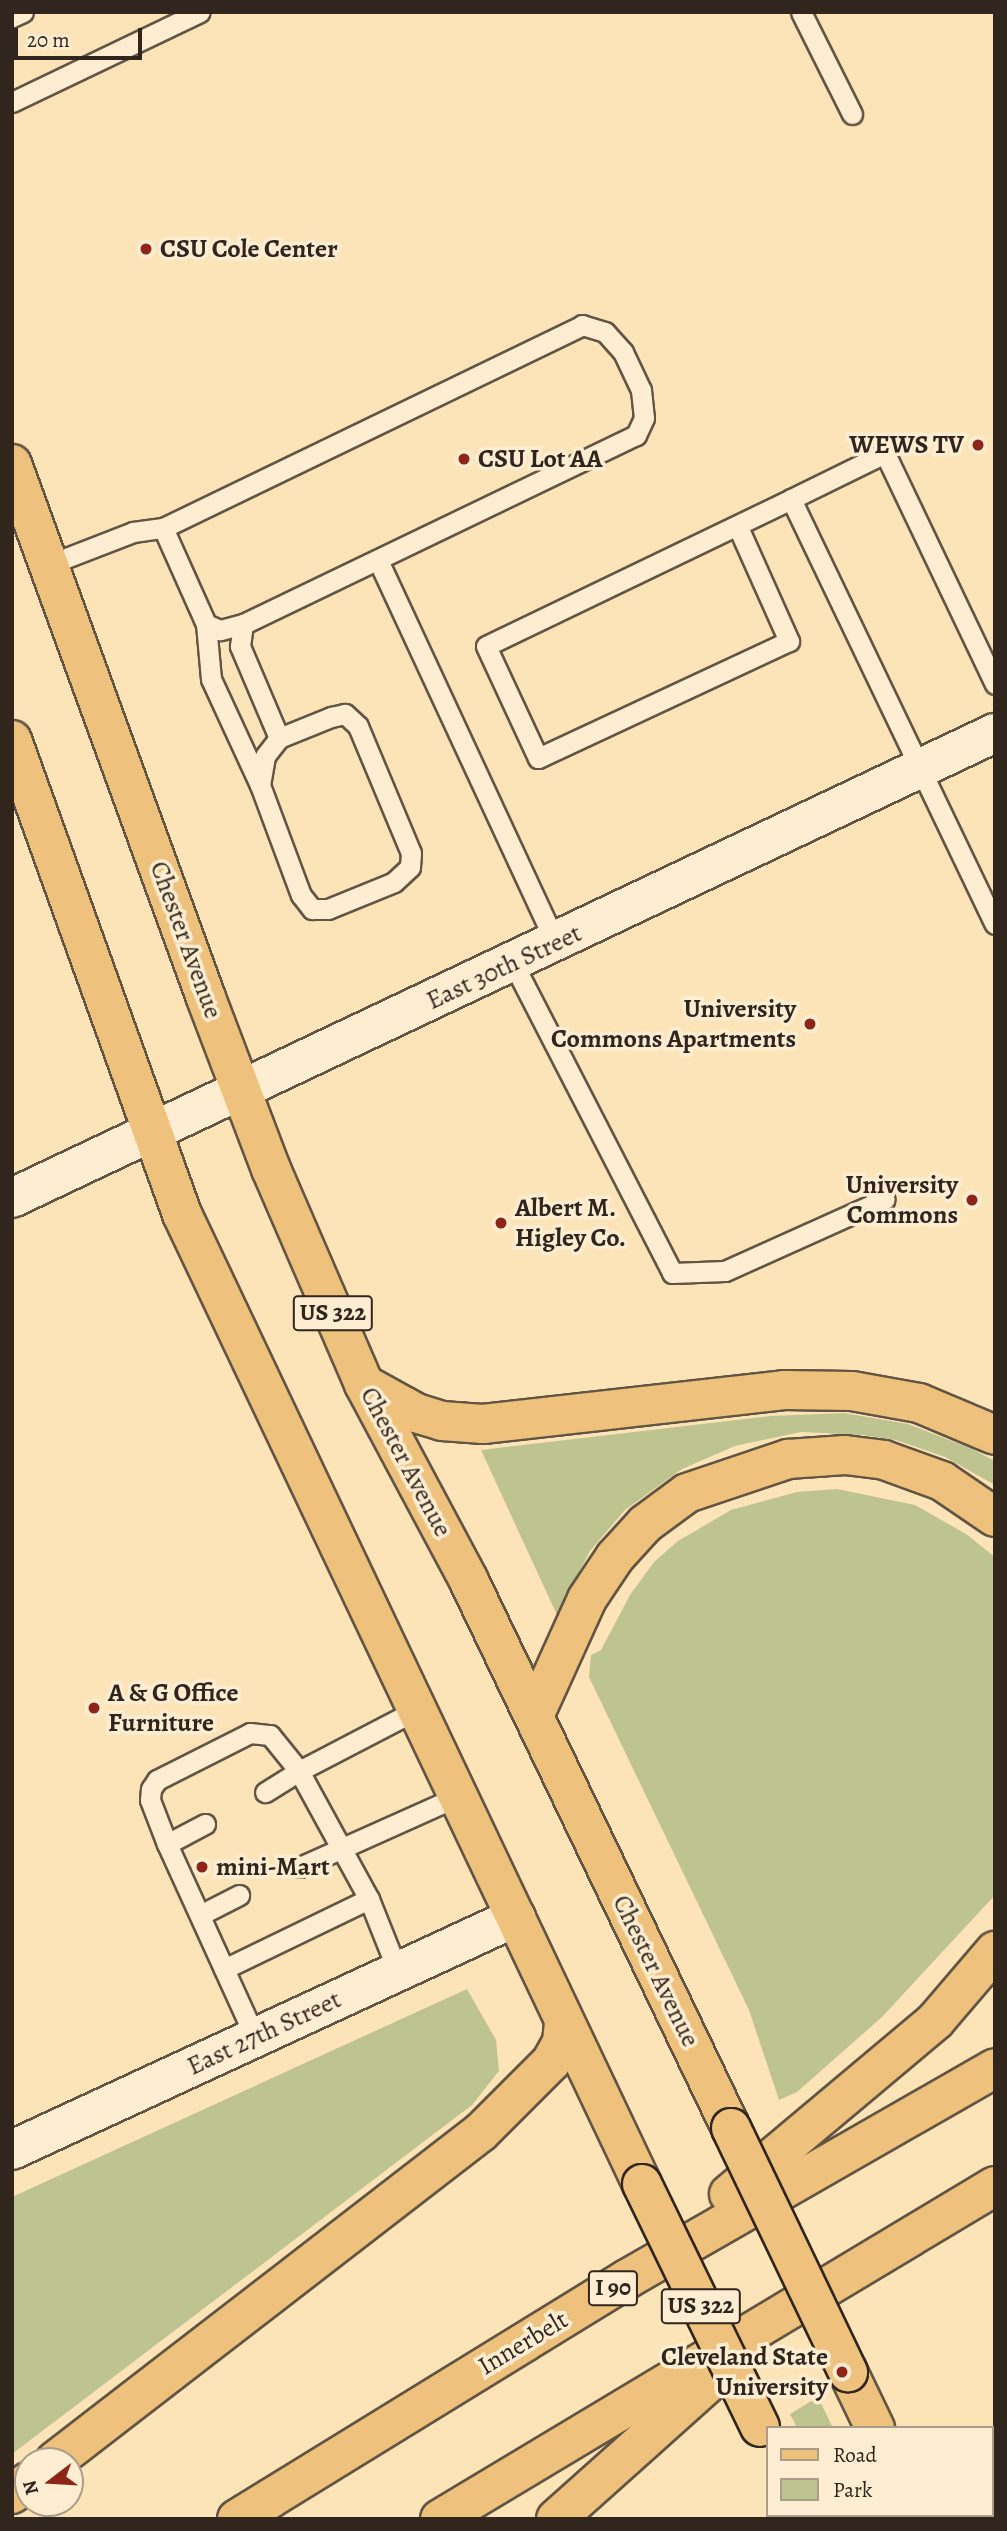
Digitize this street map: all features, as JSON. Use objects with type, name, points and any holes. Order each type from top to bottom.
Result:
[{"type":"main road","name":"Chester Avenue","points":[[12,464],[206,998],[244,1089],[271,1169],[364,1384],[469,1581],[874,2426]]},
{"type":"main road","name":"East 30th Street","points":[[12,1198],[556,943],[995,733]]},
{"type":"main road","name":"US 322","points":[[12,740],[155,1131],[182,1214],[564,2022],[764,2435]]},
{"type":"main road","points":[[364,1384],[416,1413],[442,1421],[483,1424],[784,1390],[852,1391],[919,1403],[995,1435]]},
{"type":"main road","points":[[534,1716],[587,1599],[608,1567],[645,1524],[687,1493],[788,1458],[845,1455],[884,1460],[942,1481],[995,1517]]},
{"type":"main road","name":"East 27th Street","points":[[12,2150],[516,1917]]},
{"type":"main road","points":[[627,2280],[936,2020],[995,1951]]},
{"type":"main road","points":[[73,2447],[481,2132],[551,2062],[562,2042],[564,2022]]},
{"type":"main road","name":"Innerbelt","points":[[237,2519],[627,2280],[995,2068]]},
{"type":"main road","points":[[440,2519],[784,2316],[995,2186]]},
{"type":"main road","points":[[556,2519],[784,2316]]},
{"type":"lane","points":[[12,17],[23,12]]},
{"type":"lane","points":[[12,102],[200,12]]},
{"type":"lane","points":[[801,12],[852,114]]},
{"type":"lane","points":[[48,565],[133,532],[163,528],[582,325],[605,332],[624,352],[641,390],[644,418],[636,435],[243,624],[220,630],[206,624]]},
{"type":"lane","points":[[738,527],[789,641],[538,758],[486,646],[738,527],[885,453],[993,681]]},
{"type":"lane","points":[[791,499],[995,924]]},
{"type":"lane","points":[[163,528],[206,624],[211,679],[260,785],[302,895],[313,909],[328,909],[394,882],[410,867],[411,852],[358,726],[345,714],[279,738],[265,756],[260,785]]},
{"type":"lane","points":[[378,560],[556,943]]},
{"type":"lane","points":[[243,624],[240,646],[279,738]]},
{"type":"lane","points":[[513,963],[672,1273],[725,1271],[885,1199]]},
{"type":"lane","points":[[265,1792],[299,1771],[418,1709]]},
{"type":"lane","points":[[255,2037],[150,1800],[157,1780],[250,1733],[270,1735],[299,1771],[369,1899],[398,1972]]},
{"type":"lane","points":[[300,1867],[459,1796]]},
{"type":"lane","points":[[167,1843],[205,1824]]},
{"type":"lane","points":[[200,1915],[239,1895]]},
{"type":"lane","points":[[224,1969],[369,1899]]},
{"type":"green space","points":[[844,1413],[908,1424],[970,1448],[995,1461],[995,1485],[945,1457],[896,1440],[863,1435],[801,1432],[735,1446],[682,1469],[625,1510],[590,1551],[557,1615],[481,1450],[771,1416]]},
{"type":"green space","points":[[837,1489],[915,1505],[966,1534],[995,1557],[995,1895],[882,2017],[797,2092],[779,2100],[749,2010],[589,1677],[591,1655],[601,1650],[630,1595],[654,1562],[678,1541],[731,1510],[797,1492]]},
{"type":"green space","points":[[467,1989],[496,2040],[499,2071],[472,2105],[21,2447],[14,2447],[12,2454],[12,2197]]},
{"type":"green space","points":[[818,2397],[832,2426],[796,2426],[790,2414]]},
{"type":"place","name":"CSU Cole Center","points":[[146,249]]},
{"type":"place","name":"WEWS TV","points":[[978,445]]},
{"type":"place","name":"CSU Lot AA","points":[[464,459]]},
{"type":"place","name":"University Commons Apartments","points":[[810,1024]]},
{"type":"place","name":"University Commons","points":[[972,1200]]},
{"type":"place","name":"Albert M. Higley Co.","points":[[501,1223]]},
{"type":"place","name":"A & G Office Furniture","points":[[94,1708]]},
{"type":"place","name":"mini-Mart","points":[[202,1867]]},
{"type":"place","name":"Cleveland State University","points":[[842,2372]]}]
